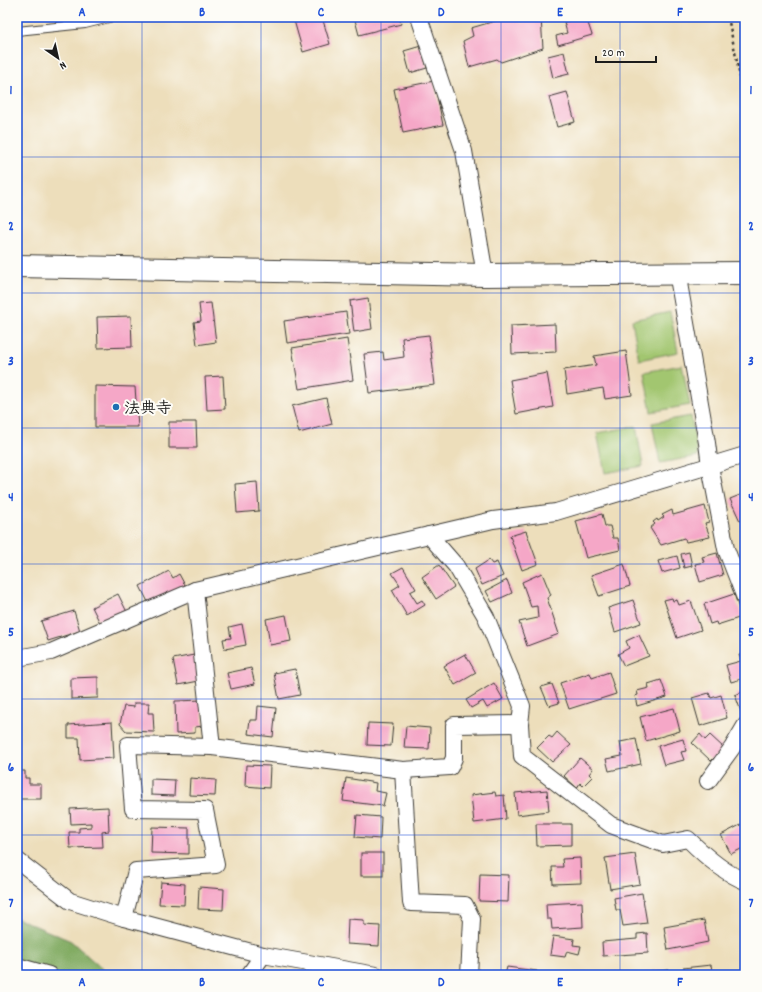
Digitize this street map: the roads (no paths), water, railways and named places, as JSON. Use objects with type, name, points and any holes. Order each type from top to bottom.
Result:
[{"type":"street","points":[[419,17],[464,151],[485,275]]},
{"type":"street","points":[[17,266],[485,275],[677,272],[745,273]]},
{"type":"street","points":[[677,272],[710,466],[726,549],[745,598]]},
{"type":"street","points":[[17,658],[52,652],[195,590],[493,520],[556,512],[745,455]]},
{"type":"street","points":[[429,535],[456,566],[486,617],[522,706],[520,724],[522,756],[611,825],[663,844],[688,839],[734,877],[745,881]]},
{"type":"street","points":[[195,590],[212,747]]},
{"type":"street","points":[[124,918],[136,871],[216,865],[205,810],[134,809],[128,745],[212,747],[403,770],[450,767],[454,758],[454,725],[520,724]]},
{"type":"street","points":[[708,781],[732,748],[745,726]]},
{"type":"street","points":[[403,770],[411,903],[465,905],[472,919],[469,975]]},
{"type":"street","points":[[17,860],[70,900],[124,918],[263,955],[376,975]]},
{"type":"street","points":[[249,975],[263,955]]},
{"type":"street","points":[[17,966],[49,975]]},
{"type":"lane","points":[[17,31],[85,24],[113,17]]},
{"type":"place","name":"法典寺","points":[[116,407]]}]
